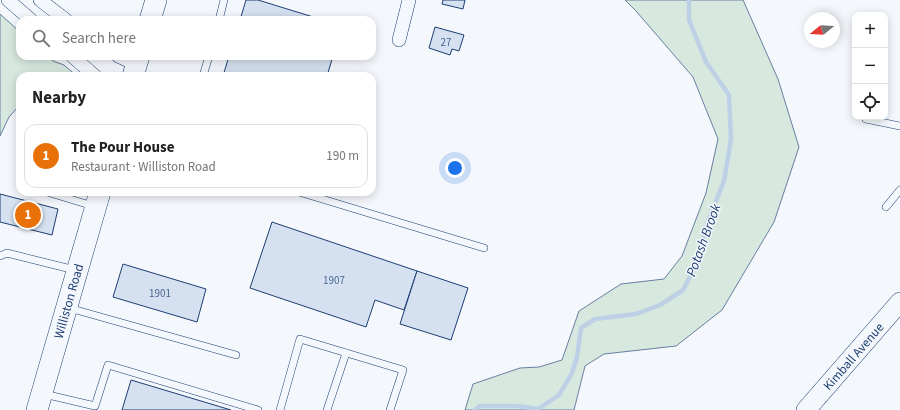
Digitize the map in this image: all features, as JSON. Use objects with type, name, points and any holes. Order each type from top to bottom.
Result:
[{"type":"main road","points":[[151,16],[156,0]]},
{"type":"main road","name":"Williston Road","points":[[39,402],[98,199]]},
{"type":"main road","name":"Kimball Avenue","points":[[806,410],[900,302]]},
{"type":"street","points":[[8,0],[26,16]]},
{"type":"street","points":[[40,0],[61,16]]},
{"type":"street","points":[[399,40],[409,0]]},
{"type":"street","points":[[77,60],[90,72]]},
{"type":"street","points":[[125,60],[136,66]]},
{"type":"lane","points":[[220,16],[224,0]]},
{"type":"lane","points":[[204,72],[207,60]]},
{"type":"lane","points":[[874,120],[900,126]]},
{"type":"lane","points":[[886,207],[900,190]]},
{"type":"lane","points":[[76,196],[98,199]]},
{"type":"lane","points":[[312,196],[484,248]]},
{"type":"lane","points":[[0,256],[7,253],[77,270]]},
{"type":"lane","points":[[66,307],[236,356]]},
{"type":"lane","points":[[280,410],[300,339],[403,370],[390,410]]},
{"type":"lane","points":[[327,410],[346,353]]},
{"type":"lane","points":[[39,402],[95,406],[108,365],[258,410]]},
{"type":"shaded area","points":[[625,0],[743,0],[778,79],[799,147],[774,222],[722,310],[676,346],[604,354],[585,366],[574,410],[465,410],[473,384],[520,368],[539,367],[562,360],[579,311],[621,284],[664,279],[682,256],[706,193],[718,139],[693,77]]},
{"type":"shaded area","points":[[0,14],[16,28],[16,60],[52,60],[64,65],[72,72],[16,72],[16,109],[9,117],[0,136]]},
{"type":"building","points":[[246,0],[258,0],[310,16],[241,16]]},
{"type":"building","points":[[443,0],[465,0],[463,9],[442,4]]},
{"type":"building","points":[[435,27],[464,35],[459,51],[452,49],[450,55],[429,48]]},
{"type":"building","points":[[228,60],[332,60],[328,72],[224,72]]},
{"type":"building","points":[[0,194],[58,209],[52,235],[0,222]]},
{"type":"building","points":[[272,222],[417,271],[404,310],[375,300],[366,327],[250,288]]},
{"type":"building","points":[[123,264],[206,289],[197,322],[113,297]]},
{"type":"building","points":[[417,271],[468,288],[451,340],[400,324]]},
{"type":"building","points":[[131,380],[231,410],[122,410]]},
{"type":"waterway","name":"Potash Brook","points":[[475,410],[480,406],[518,406],[538,409],[559,395],[572,373],[577,357],[581,328],[595,319],[636,314],[660,305],[683,290],[696,265],[708,221],[724,181],[731,139],[729,95],[706,62],[689,20],[689,0]]},
{"type":"place","name":"The Pour House","points":[[28,215]]}]
